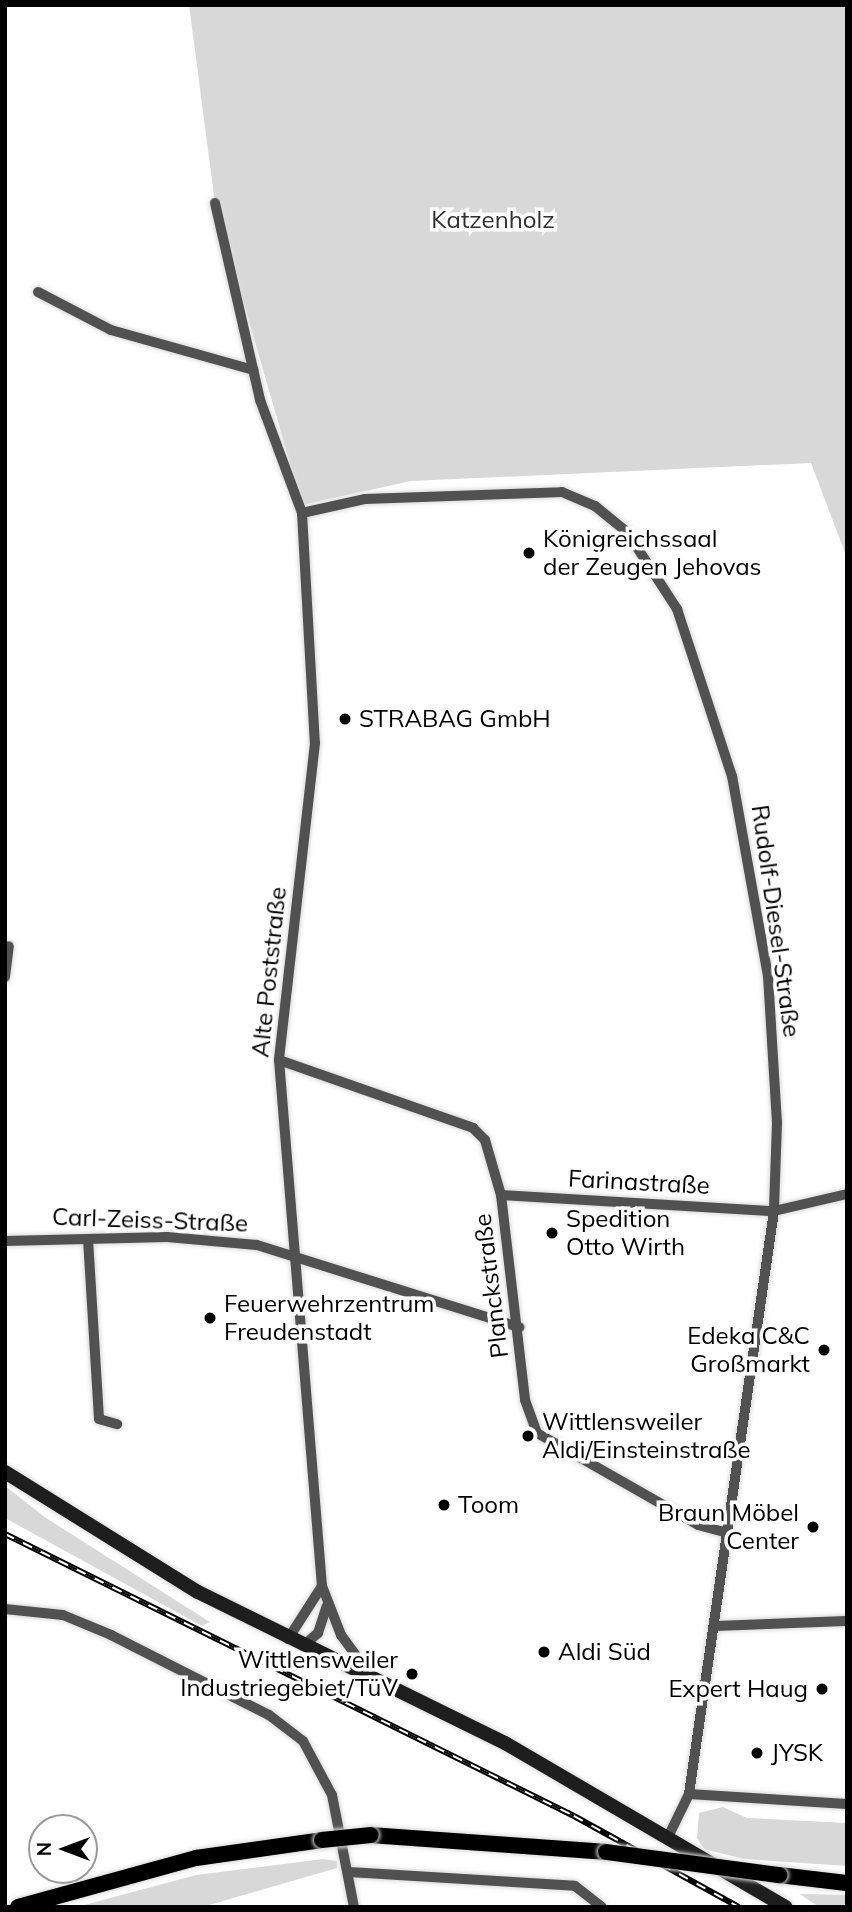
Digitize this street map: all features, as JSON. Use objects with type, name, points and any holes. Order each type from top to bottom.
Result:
[{"type":"main road","points":[[18,1907],[196,1858],[371,1835],[606,1852],[847,1883]]},
{"type":"street","name":"Alte Poststraße","points":[[215,203],[253,370],[302,513],[315,743],[279,1060],[322,1586],[327,1606],[373,1678]]},
{"type":"street","points":[[38,292],[111,330],[236,370],[253,370]]},
{"type":"street","name":"Rudolf-Diesel-Straße","points":[[302,513],[365,499],[562,492],[616,523],[651,564],[677,609],[704,680],[751,863],[774,1050],[774,1211],[689,1794],[668,1836]]},
{"type":"street","points":[[5,977],[9,946]]},
{"type":"street","name":"Planckstraße","points":[[279,1060],[473,1128],[489,1146],[501,1195],[519,1327],[524,1400],[537,1433],[698,1525],[727,1533]]},
{"type":"street","name":"Farinastraße","points":[[501,1195],[774,1211],[847,1194]]},
{"type":"street","points":[[88,1239],[99,1419],[117,1424]]},
{"type":"street","name":"Carl-Zeiss-Straße","points":[[5,1241],[212,1239],[293,1253],[519,1327]]},
{"type":"street","points":[[5,1472],[109,1542],[288,1639],[505,1742],[786,1907]]},
{"type":"street","points":[[288,1639],[322,1586]]},
{"type":"street","points":[[303,1646],[317,1633],[327,1606]]},
{"type":"street","points":[[5,1609],[63,1615],[269,1715],[303,1741],[325,1775],[349,1872],[354,1907]]},
{"type":"street","points":[[714,1626],[847,1621]]},
{"type":"street","points":[[689,1794],[847,1804]]},
{"type":"street","points":[[349,1872],[575,1886],[602,1907]]},
{"type":"green space","name":"Katzenholz","points":[[189,5],[847,5],[847,558],[811,463],[411,481],[302,505],[215,203]]},
{"type":"green space","points":[[5,1486],[46,1518],[210,1622],[202,1626],[5,1518]]},
{"type":"green space","points":[[723,1807],[747,1818],[847,1823],[847,1866],[744,1859],[704,1849],[697,1838],[699,1813]]},
{"type":"green space","points":[[323,1859],[337,1861],[337,1868],[202,1907],[77,1907],[196,1875]]},
{"type":"green space","points":[[800,1894],[847,1895],[847,1907],[819,1907]]},
{"type":"railway","points":[[5,1534],[574,1816],[739,1907]]},
{"type":"place","name":"Königreichssaal der Zeugen Jehovas","points":[[529,553]]},
{"type":"place","name":"STRABAG GmbH","points":[[345,719]]},
{"type":"place","name":"Spedition Otto Wirth","points":[[552,1233]]},
{"type":"place","name":"Feuerwehrzentrum Freudenstadt","points":[[210,1318]]},
{"type":"place","name":"Edeka C&C Großmarkt","points":[[824,1350]]},
{"type":"place","name":"Wittlensweiler Aldi/Einsteinstraße","points":[[528,1436]]},
{"type":"place","name":"Toom","points":[[444,1505]]},
{"type":"place","name":"Braun Möbel Center","points":[[813,1527]]},
{"type":"place","name":"Aldi Süd","points":[[544,1652]]},
{"type":"place","name":"Wittlensweiler Industriegebiet/TüV","points":[[412,1674]]},
{"type":"place","name":"Expert Haug","points":[[822,1689]]},
{"type":"place","name":"JYSK","points":[[757,1753]]}]
